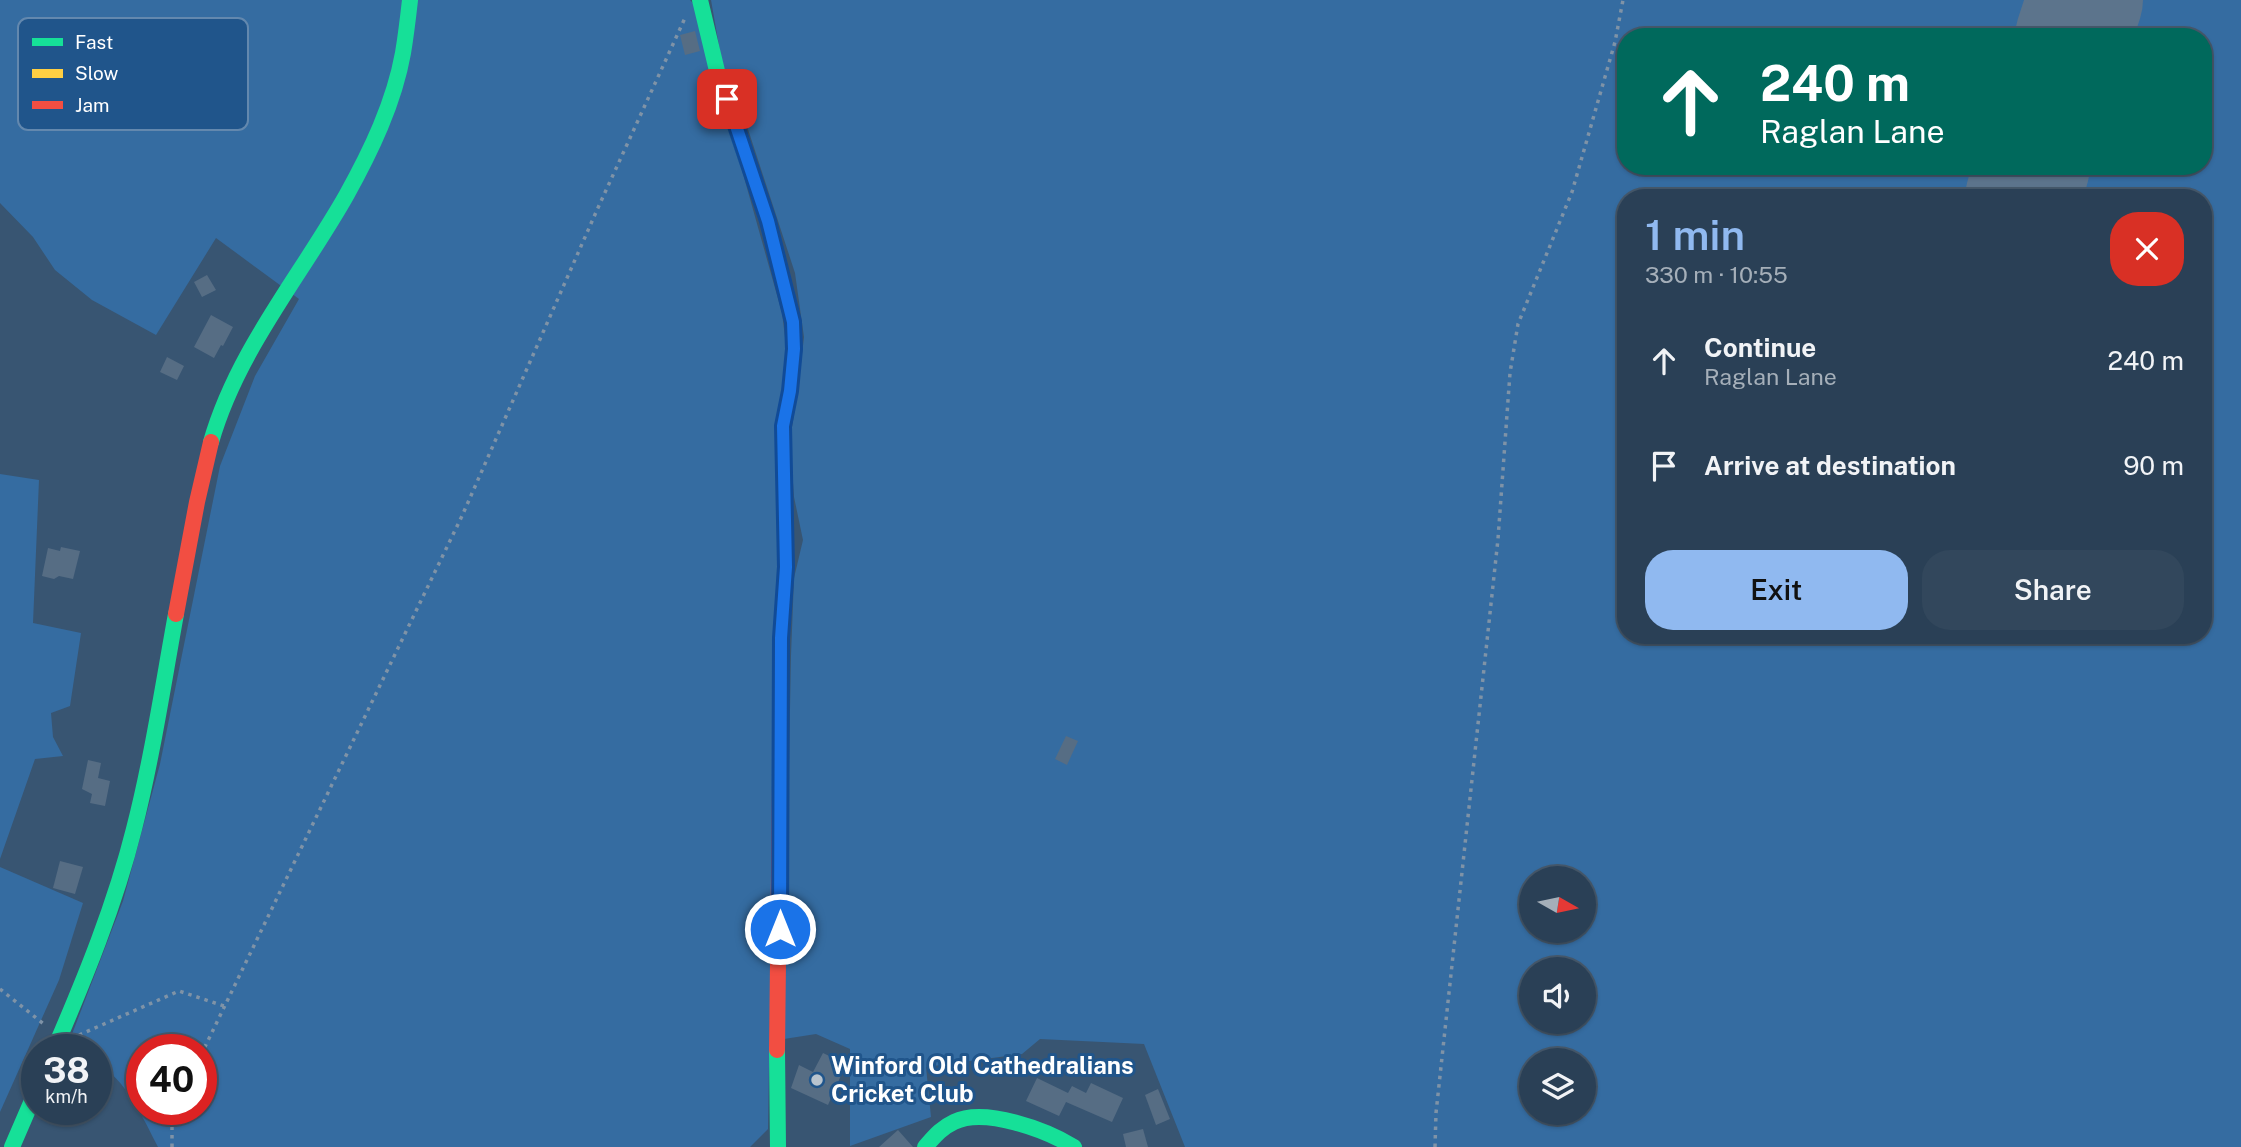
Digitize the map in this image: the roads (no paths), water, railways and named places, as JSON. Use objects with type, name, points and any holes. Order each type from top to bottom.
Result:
[{"type":"street","points":[[60,1034],[87,973],[130,842],[201,481],[220,418],[237,376],[275,308],[335,217],[371,151],[391,100],[410,0]]},
{"type":"street","points":[[701,1],[718,75],[768,221],[793,322],[794,349],[790,391],[783,426],[786,567],[781,638],[776,1098],[778,1147]]},
{"type":"street","points":[[925,1147],[936,1133],[961,1119],[975,1115],[993,1117],[1064,1141],[1074,1147]]},
{"type":"street","points":[[12,1147],[21,1125]]},
{"type":"place","name":"Winford Old Cathedralians Cricket Club","points":[[817,1080]]}]
